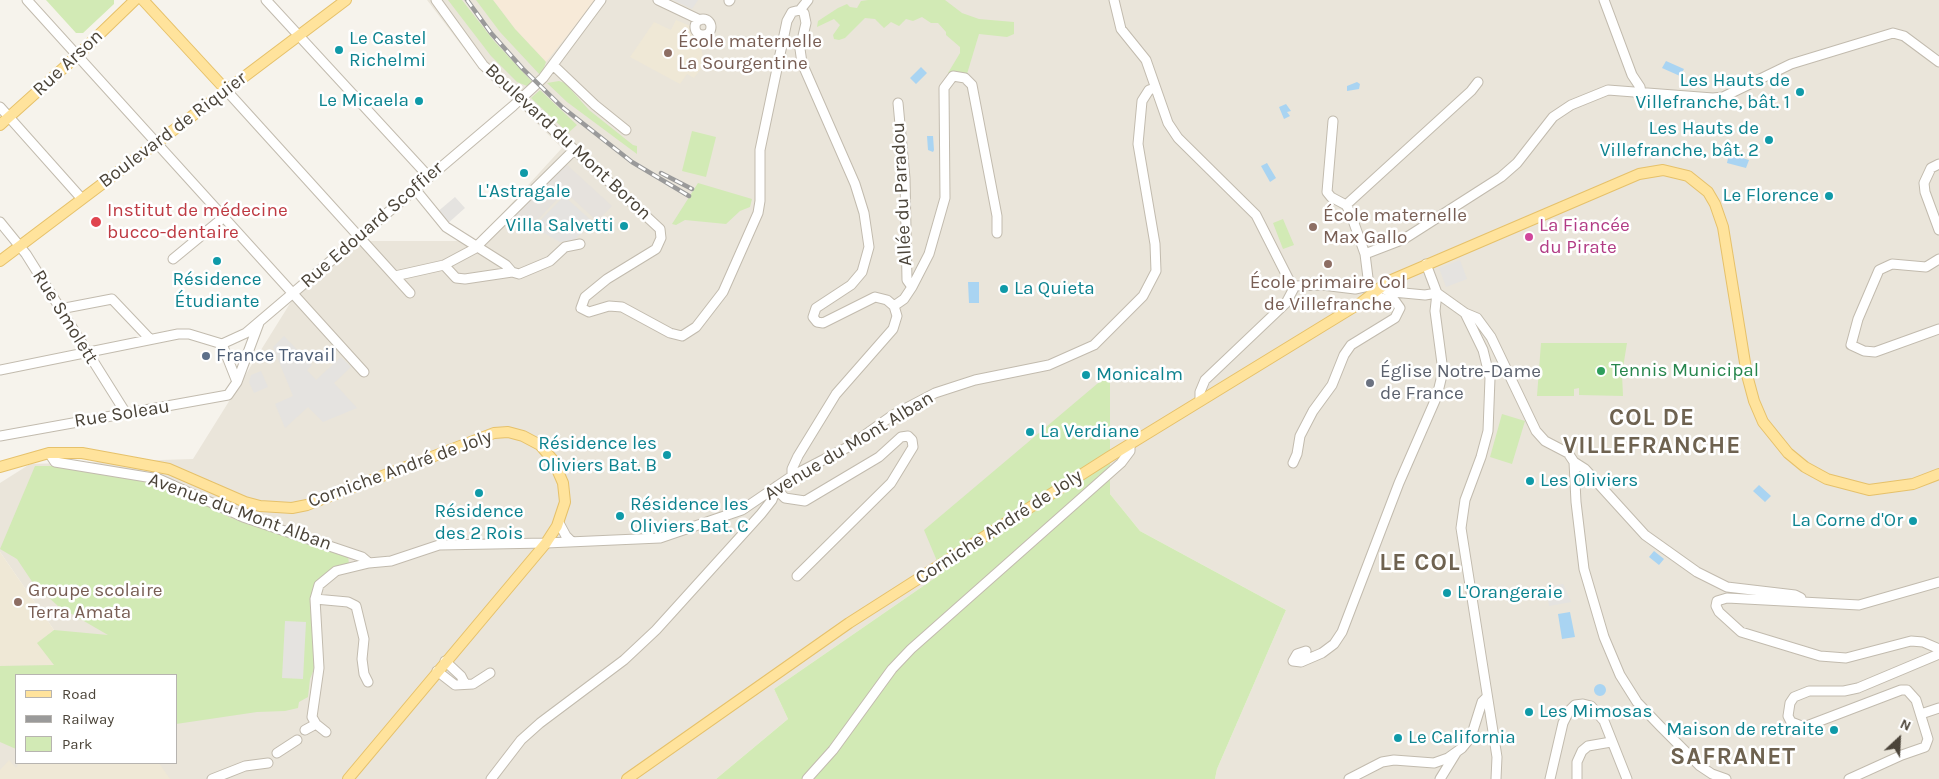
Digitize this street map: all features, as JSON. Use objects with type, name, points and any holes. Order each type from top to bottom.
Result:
[{"type":"main road","name":"Rue Arson","points":[[0,124],[78,55],[135,0]]},
{"type":"main road","points":[[143,0],[226,90]]},
{"type":"main road","name":"Boulevard de Riquier","points":[[0,261],[346,0]]},
{"type":"main road","name":"Corniche André de Joly","points":[[627,779],[849,623],[1220,389],[1374,289],[1426,264],[1639,174],[1663,170],[1688,176],[1708,192],[1715,204],[1723,227],[1746,375],[1754,401],[1763,422],[1772,436],[1805,467],[1826,479],[1847,486],[1869,490],[1892,488],[1913,484],[1939,474]]},
{"type":"main road","name":"Corniche André de Joly","points":[[0,468],[49,452],[82,452],[158,466],[185,475],[245,502],[260,506],[292,508],[329,496],[479,438],[508,432],[523,436],[540,445],[558,468],[565,492],[559,523],[546,543],[445,661],[348,779]]},
{"type":"street","points":[[27,0],[364,372]]},
{"type":"street","points":[[266,0],[429,177]]},
{"type":"street","name":"Boulevard du Mont Boron","points":[[436,0],[483,65],[658,226],[661,234],[656,249],[607,279],[585,297],[582,308],[589,312],[609,306],[622,307],[670,334],[682,336],[687,335],[696,327],[723,292],[758,213],[760,201],[760,150],[771,95],[787,21],[792,12],[800,10]]},
{"type":"street","name":"Rue Edouard Scoffier","points":[[222,344],[246,333],[519,100],[543,78],[602,0]]},
{"type":"street","points":[[658,0],[700,20]]},
{"type":"street","points":[[792,476],[792,469],[798,456],[836,394],[893,329],[897,316],[894,306],[888,300],[875,298],[823,323],[817,322],[813,317],[816,308],[851,285],[862,272],[869,247],[864,213],[855,184],[802,63],[800,49],[806,17],[800,10],[808,0]]},
{"type":"street","points":[[1604,0],[1632,75],[1638,82],[1641,92]]},
{"type":"street","points":[[1116,1],[1121,29],[1143,54],[1168,123],[1178,138],[1256,215],[1290,282],[1295,286],[1312,285],[1374,289],[1426,295],[1437,293],[1465,313],[1477,318],[1490,337],[1536,431],[1545,440],[1568,453],[1574,462],[1585,469],[1645,535],[1696,572],[1727,587],[1795,595],[1801,598],[1802,602]]},
{"type":"street","points":[[1365,254],[1404,239],[1501,177],[1517,163],[1547,123],[1560,111],[1608,90],[1713,98],[1723,97],[1791,64],[1893,34],[1904,36],[1939,62]]},
{"type":"street","points":[[553,65],[595,105],[626,130]]},
{"type":"street","points":[[912,288],[929,254],[945,198],[944,88],[953,76],[965,78],[972,85],[997,216],[997,233]]},
{"type":"street","points":[[1346,205],[1471,91],[1478,82]]},
{"type":"street","name":"Avenue du Mont Alban","points":[[49,452],[55,462],[159,479],[243,517],[362,557],[369,563],[391,561],[439,545],[660,538],[742,510],[792,476],[848,447],[893,415],[935,393],[975,380],[1049,365],[1072,357],[1094,345],[1117,324],[1148,289],[1153,280],[1157,262],[1138,144],[1142,101],[1149,90],[1155,88]]},
{"type":"street","points":[[226,90],[410,293]]},
{"type":"street","name":"Allée du Paradou","points":[[894,306],[904,300],[912,288],[907,280],[905,178],[898,103]]},
{"type":"street","points":[[0,107],[82,199]]},
{"type":"street","points":[[1293,463],[1297,454],[1300,436],[1313,410],[1332,385],[1344,355],[1351,345],[1395,318],[1399,313],[1398,304],[1395,301],[1380,298],[1374,289],[1365,254],[1346,205],[1331,197],[1327,192],[1333,121]]},
{"type":"street","points":[[395,276],[444,265],[477,246],[574,150]]},
{"type":"street","points":[[1939,164],[1927,174],[1924,192],[1939,230]]},
{"type":"street","points":[[415,189],[446,228],[506,265],[512,272]]},
{"type":"street","points":[[173,259],[224,217]]},
{"type":"street","name":"Rue Smolett","points":[[0,222],[20,246],[127,415]]},
{"type":"street","points":[[444,265],[456,278],[465,279],[512,272],[519,274],[550,261],[565,247],[580,244]]},
{"type":"street","points":[[1939,259],[1926,267],[1892,264],[1879,270],[1858,319],[1851,345],[1864,351],[1875,352],[1939,330]]},
{"type":"street","points":[[1306,651],[1297,654],[1293,661],[1301,662],[1322,653],[1334,644],[1342,632],[1400,483],[1437,396],[1443,371],[1435,311],[1437,293],[1426,264]]},
{"type":"street","points":[[1200,401],[1203,384],[1286,303],[1295,286]]},
{"type":"street","points":[[60,309],[112,299],[150,339]]},
{"type":"street","points":[[1465,313],[1483,350],[1490,378],[1488,431],[1482,457],[1465,500],[1461,528],[1497,757],[1496,779]]},
{"type":"street","points":[[237,382],[259,322]]},
{"type":"street","points":[[0,370],[183,334],[222,344],[237,382]]},
{"type":"street","points":[[1214,373],[1214,379],[1220,389]]},
{"type":"street","name":"Rue Soleau","points":[[0,436],[85,419],[92,421],[127,415],[228,395],[237,382]]},
{"type":"street","points":[[491,779],[522,740],[646,641],[762,514],[777,488],[785,498],[805,501],[879,456],[901,437],[908,436],[912,440],[913,447],[891,483],[797,576]]},
{"type":"street","points":[[807,779],[833,750],[892,669],[911,649],[1121,463],[1130,451],[1130,444]]},
{"type":"street","points":[[1574,462],[1576,502],[1584,569],[1610,652],[1620,675],[1637,702],[1700,766],[1712,774],[1726,779]]},
{"type":"street","points":[[559,523],[566,536],[572,542]]},
{"type":"street","points":[[326,732],[316,724],[312,717],[319,668],[314,599],[319,585],[327,576],[336,571],[369,563]]},
{"type":"street","points":[[1939,582],[1859,605],[1728,598],[1717,601],[1716,606],[1719,612],[1741,632],[1820,656],[1846,658],[1916,641],[1939,649]]},
{"type":"street","points":[[314,599],[348,602],[356,606],[364,639],[362,658],[364,674],[368,682]]},
{"type":"street","points":[[1849,779],[1902,755],[1926,747],[1928,739],[1921,714],[1912,694],[1902,690],[1804,727],[1791,722],[1788,716],[1790,703],[1801,693],[1844,691],[1858,688],[1939,654]]},
{"type":"street","points":[[445,661],[461,676],[465,684]]},
{"type":"street","points":[[437,671],[455,685],[473,684],[490,673]]},
{"type":"street","points":[[1440,779],[1457,751],[1471,737],[1482,702],[1487,697]]},
{"type":"street","points":[[1550,779],[1563,723],[1569,711],[1575,705],[1584,704],[1599,713],[1604,720],[1627,779]]},
{"type":"street","points":[[1921,714],[1939,708]]},
{"type":"street","points":[[306,730],[316,724]]},
{"type":"street","points":[[277,753],[297,740]]},
{"type":"street","points":[[1576,779],[1577,762],[1582,751],[1588,746],[1611,742]]},
{"type":"street","points":[[1349,779],[1382,762],[1394,760],[1434,763],[1457,751]]},
{"type":"street","points":[[212,779],[245,766],[268,763]]},
{"type":"shaded area","points":[[427,0],[1939,0],[1939,779],[1215,779],[1217,769],[1286,610],[1140,531],[1110,494],[1109,373],[942,573],[774,689],[788,719],[716,779],[0,779],[0,666],[54,630],[0,552],[0,483],[30,464],[193,459],[299,289],[358,241],[477,241],[562,148],[475,63]]},
{"type":"shaded area","points":[[493,0],[596,0],[546,62],[515,29]]},
{"type":"shaded area","points":[[673,0],[698,0],[692,9]]},
{"type":"shaded area","name":"École maternelle La Sourgentine","points":[[676,20],[690,26],[693,35],[705,40],[701,48],[705,64],[694,78],[687,74],[680,84],[630,57],[654,22],[671,30]]},
{"type":"shaded area","points":[[565,163],[612,206],[597,221],[562,189],[559,192],[561,195],[531,227],[523,220],[521,221],[513,217]]},
{"type":"shaded area","points":[[564,196],[594,223],[574,240],[560,242],[542,232],[546,227],[539,222]]},
{"type":"shaded area","points":[[455,197],[465,208],[446,225],[436,213]]},
{"type":"shaded area","points":[[1460,260],[1467,279],[1446,287],[1439,268]]},
{"type":"shaded area","points":[[284,336],[312,365],[307,370],[316,380],[341,357],[351,367],[334,383],[357,408],[323,422],[308,407],[285,428],[275,404],[293,396],[273,347]]},
{"type":"shaded area","points":[[261,371],[268,387],[254,393],[249,382],[251,375]]},
{"type":"shaded area","name":"Groupe scolaire Terra Amata","points":[[0,552],[54,630],[38,643],[54,665],[0,666]]},
{"type":"shaded area","points":[[1563,584],[1571,602],[1549,606],[1546,587]]},
{"type":"shaded area","points":[[285,621],[306,622],[303,679],[282,678]]},
{"type":"shaded area","points":[[9,760],[16,768],[18,764],[160,764],[170,779],[0,779],[0,770]]},
{"type":"green space","points":[[46,0],[114,0],[114,4],[83,33],[76,33]]},
{"type":"green space","points":[[448,0],[462,0],[494,41],[534,84],[527,86],[517,82],[491,56]]},
{"type":"green space","points":[[476,0],[493,0],[515,29],[546,62],[541,76],[500,32]]},
{"type":"green space","points":[[945,0],[962,13],[979,19],[1014,22],[1014,34],[1007,37],[979,34],[967,74],[958,72],[948,73],[960,53],[960,47],[946,35],[946,32],[938,23],[931,23],[922,17],[913,21],[906,19],[899,26],[891,22],[884,28],[875,19],[865,18],[845,38],[839,40],[834,39],[833,35],[840,25],[834,19],[817,27],[818,21],[838,8],[847,4],[850,7],[857,8],[861,1]]},
{"type":"green space","points":[[559,81],[565,83],[589,110],[633,145],[637,146],[637,154],[567,102],[547,83]]},
{"type":"green space","points":[[540,90],[577,125],[568,133],[531,98]]},
{"type":"green space","points":[[692,131],[716,137],[706,177],[682,171]]},
{"type":"green space","points":[[698,183],[752,199],[750,207],[740,211],[726,224],[685,220],[676,225],[672,224]]},
{"type":"green space","points":[[1283,219],[1294,245],[1283,249],[1273,223]]},
{"type":"green space","points":[[1541,343],[1627,343],[1622,374],[1623,396],[1579,395],[1579,388],[1574,389],[1574,396],[1537,396]]},
{"type":"green space","points":[[1110,373],[1110,494],[1140,531],[1286,610],[1217,769],[1215,779],[716,779],[788,719],[774,689],[942,573],[924,530]]},
{"type":"green space","points":[[1502,414],[1525,421],[1512,464],[1490,457]]},
{"type":"green space","points":[[35,466],[56,466],[150,481],[169,487],[231,518],[348,556],[349,564],[326,573],[312,590],[316,664],[310,679],[308,697],[299,702],[298,708],[178,724],[178,674],[15,674],[15,749],[0,742],[0,666],[54,665],[37,643],[54,630],[108,635],[58,606],[33,583],[17,559],[0,549]]},
{"type":"water","points":[[1666,61],[1684,69],[1680,76],[1662,68]]},
{"type":"water","points":[[921,67],[927,73],[916,84],[910,78]]},
{"type":"water","points":[[1357,82],[1360,84],[1359,89],[1347,91],[1347,86]]},
{"type":"water","points":[[1286,104],[1291,111],[1287,112],[1290,116],[1284,119],[1279,107]]},
{"type":"water","points":[[927,136],[933,136],[933,152],[928,150]]},
{"type":"water","points":[[1729,154],[1749,160],[1746,168],[1727,163]]},
{"type":"water","points":[[1267,163],[1276,178],[1270,182],[1261,166]]},
{"type":"water","points":[[968,282],[979,282],[979,303],[969,303]]},
{"type":"water","points":[[1759,485],[1771,496],[1765,502],[1753,491]]},
{"type":"water","points":[[1654,551],[1664,559],[1659,565],[1649,557]]},
{"type":"water","points":[[1570,612],[1575,637],[1562,639],[1558,614]]},
{"type":"water","points":[[1600,684],[1606,690],[1600,696],[1594,690]]},
{"type":"railway","points":[[467,0],[491,33],[523,69],[562,107],[632,162],[689,196]]},
{"type":"railway","points":[[661,173],[692,189]]},
{"type":"place","name":"Le Castel Richelmi","points":[[339,50]]},
{"type":"place","name":"École maternelle La Sourgentine","points":[[668,53]]},
{"type":"place","name":"Les Hauts de Villefranche, bât. 1","points":[[1800,92]]},
{"type":"place","name":"Le Micaela","points":[[419,101]]},
{"type":"place","name":"Les Hauts de Villefranche, bât. 2","points":[[1769,140]]},
{"type":"place","name":"L'Astragale","points":[[524,173]]},
{"type":"place","name":"Le Florence","points":[[1829,196]]},
{"type":"place","name":"Institut de médecine bucco-dentaire","points":[[96,222]]},
{"type":"place","name":"Villa Salvetti","points":[[624,226]]},
{"type":"place","name":"École maternelle Max Gallo","points":[[1313,227]]},
{"type":"place","name":"La Fiancée du Pirate","points":[[1529,237]]},
{"type":"place","name":"Résidence Étudiante","points":[[217,261]]},
{"type":"place","name":"École primaire Col de Villefranche","points":[[1328,264]]},
{"type":"place","name":"La Quieta","points":[[1004,289]]},
{"type":"place","name":"France Travail","points":[[206,356]]},
{"type":"place","name":"Tennis Municipal","points":[[1601,371]]},
{"type":"place","name":"Monicalm","points":[[1086,375]]},
{"type":"place","name":"Église Notre-Dame de France","points":[[1370,383]]},
{"type":"place","name":"La Verdiane","points":[[1030,432]]},
{"type":"place","name":"Résidence les Oliviers Bat. B","points":[[667,455]]},
{"type":"place","name":"Les Oliviers","points":[[1530,481]]},
{"type":"place","name":"Résidence des 2 Rois","points":[[479,493]]},
{"type":"place","name":"Résidence les Oliviers Bat. C","points":[[620,516]]},
{"type":"place","name":"La Corne d'Or","points":[[1913,521]]},
{"type":"place","name":"L'Orangeraie","points":[[1447,593]]},
{"type":"place","name":"Groupe scolaire Terra Amata","points":[[18,602]]},
{"type":"place","name":"Les Mimosas","points":[[1529,712]]},
{"type":"place","name":"Maison de retraite","points":[[1834,730]]},
{"type":"place","name":"Le California","points":[[1398,738]]},
{"type":"district","name":"COL DE VILLEFRANCHE","points":[[1652,432]]},
{"type":"district","name":"LE COL","points":[[1420,563]]},
{"type":"district","name":"SAFRANET","points":[[1733,757]]}]
